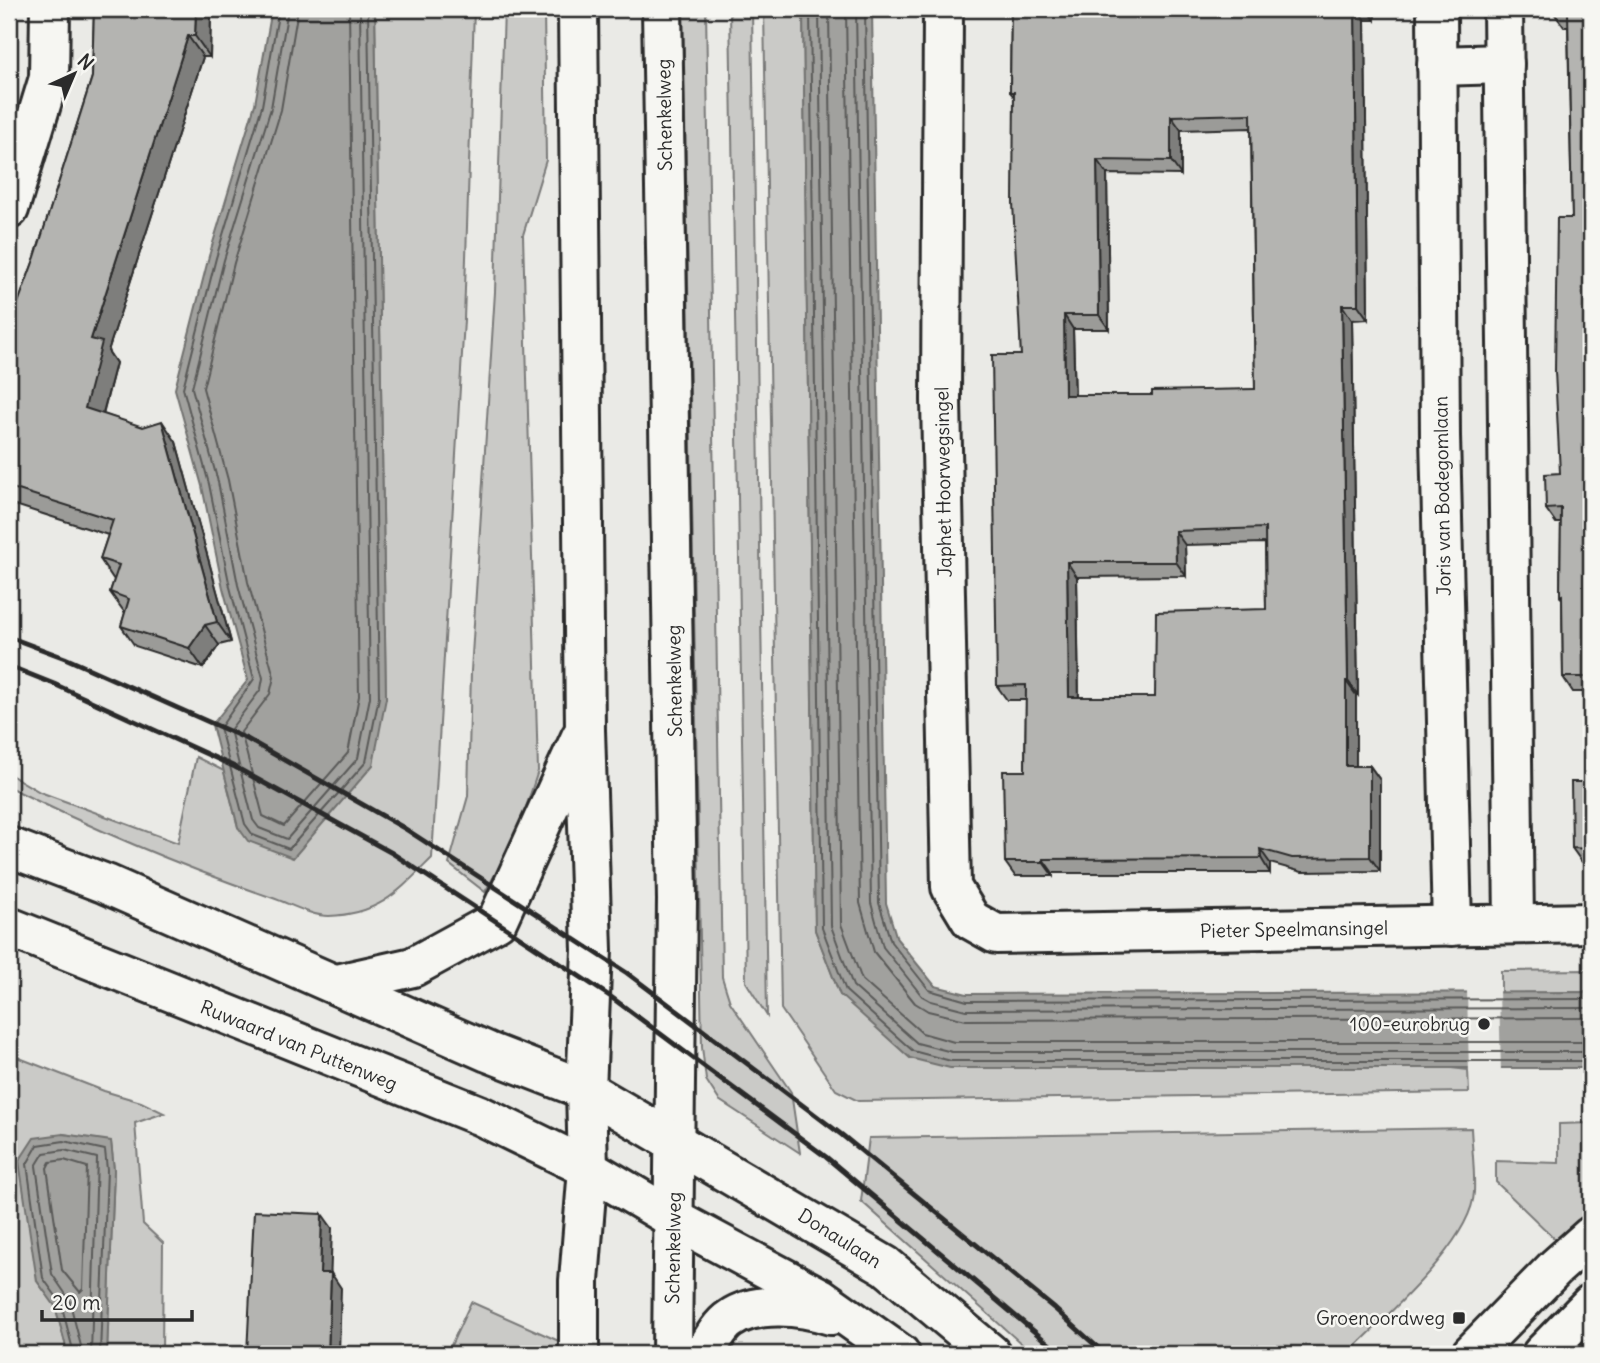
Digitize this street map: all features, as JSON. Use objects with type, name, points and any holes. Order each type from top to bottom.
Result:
[{"type":"street","points":[[9,209],[49,78],[50,9]]},
{"type":"street","points":[[578,9],[584,730],[592,950],[586,1090],[587,1168],[579,1281],[579,1354]]},
{"type":"street","name":"Schenkelweg","points":[[663,9],[677,900],[672,1354]]},
{"type":"street","name":"Japhet Hoorwegsingel","points":[[943,9],[941,400],[951,887],[971,920],[996,934]]},
{"type":"street","name":"Joris van Bodegomlaan","points":[[1437,9],[1440,436],[1452,926]]},
{"type":"street","points":[[1503,9],[1514,923]]},
{"type":"street","points":[[1437,66],[1504,64]]},
{"type":"street","points":[[337,984],[413,967],[474,936],[497,921],[584,730]]},
{"type":"street","points":[[9,847],[106,884],[488,1052],[586,1090]]},
{"type":"street","name":"Pieter Speelmansingel","points":[[996,934],[1591,923]]},
{"type":"street","name":"Ruwaard van Puttenweg","points":[[9,927],[479,1115],[587,1168],[674,1219]]},
{"type":"street","name":"Donaulaan","points":[[586,1090],[886,1266],[991,1354]]},
{"type":"street","points":[[674,1219],[821,1298],[900,1354]]},
{"type":"street","points":[[1471,1354],[1556,1266],[1591,1236]]},
{"type":"street","points":[[1542,1354],[1591,1304]]},
{"type":"street","points":[[704,1354],[730,1319],[760,1308],[790,1307],[856,1323]]},
{"type":"shaded area","points":[[375,9],[474,9],[464,320],[432,858],[398,891],[375,906],[362,911],[329,916],[315,914],[206,874],[107,833],[9,787],[9,774],[40,792],[178,843],[196,757],[224,771],[238,827],[386,698]]},
{"type":"shaded area","points":[[504,9],[544,9],[546,160],[523,235],[538,771],[515,840],[485,892],[449,864],[468,796],[471,671],[495,292]]},
{"type":"shaded area","points":[[683,9],[706,9],[722,977],[730,1002],[791,1092],[800,1153],[719,1100],[706,1080],[702,1047]]},
{"type":"shaded area","points":[[730,9],[752,9],[767,1016],[746,982]]},
{"type":"shaded area","points":[[764,9],[803,9],[815,930],[840,995],[1468,1070],[1469,1092],[858,1101],[836,1090],[781,1009]]},
{"type":"shaded area","points":[[1591,970],[1591,992],[1501,994],[1501,971]]},
{"type":"shaded area","points":[[9,1054],[164,1113],[135,1123],[143,1224],[163,1243],[162,1354],[107,1354],[114,1170],[111,1142],[63,1134],[37,1281],[55,1305],[68,1354],[9,1354]]},
{"type":"shaded area","points":[[1591,1123],[1591,1213],[1556,1240],[1496,1182],[1496,1161],[1559,1163],[1559,1124]]},
{"type":"shaded area","points":[[1471,1128],[1474,1192],[1469,1212],[1458,1233],[1442,1256],[1403,1300],[1348,1354],[1033,1354],[861,1201],[869,1138]]},
{"type":"shaded area","points":[[471,1302],[570,1346],[570,1354],[447,1354]]},
{"type":"water","points":[[272,9],[375,9],[386,698],[373,765],[293,858],[248,841],[238,827],[212,725],[248,680],[223,588],[202,486],[175,389],[209,256],[255,104]]},
{"type":"water","points":[[803,9],[872,9],[886,903],[897,939],[935,986],[967,994],[1591,992],[1591,1068],[950,1068],[910,1058],[840,995],[815,930]]},
{"type":"water","points":[[63,1134],[111,1141],[114,1170],[107,1354],[68,1354],[55,1306],[37,1281],[19,1161],[34,1138]]},
{"type":"pier","name":"100-eurobrug","points":[[1467,990],[1499,990],[1501,1073],[1469,1073]]},
{"type":"building","points":[[94,9],[196,9],[195,36],[188,36],[91,339],[102,342],[85,408],[143,427],[162,421],[217,622],[205,625],[189,648],[121,626],[129,599],[110,592],[119,565],[100,559],[113,520],[9,487],[9,312],[14,314],[35,257],[92,77]]},
{"type":"building","points":[[1011,9],[1355,9],[1358,305],[1342,305],[1348,681],[1346,766],[1370,766],[1370,857],[1292,858],[1260,849],[1261,858],[1043,859],[1043,862],[1005,862],[1003,771],[1025,771],[1026,685],[997,686],[992,355],[1021,355],[1013,203],[1014,92],[1010,92]],"holes":[[[1251,114],[1255,389],[1152,391],[1152,395],[1065,395],[1064,315],[1099,315],[1097,160],[1171,161],[1171,116]],[[1265,528],[1266,609],[1156,612],[1155,697],[1069,697],[1067,562],[1176,562],[1175,531]]]},
{"type":"building","points":[[1554,9],[1591,9],[1591,677],[1563,677],[1561,508],[1546,509],[1545,474],[1560,473],[1555,371],[1557,218],[1572,218],[1568,12],[1554,13]]},
{"type":"building","points":[[1571,782],[1591,782],[1591,849],[1572,848]]},
{"type":"building","points":[[254,1211],[322,1214],[320,1273],[331,1273],[328,1354],[247,1354]]},
{"type":"building","points":[[1591,1335],[1591,1354],[1573,1354]]},
{"type":"railway","points":[[9,637],[65,658],[247,739],[404,828],[627,973],[842,1135],[1055,1309],[1105,1354]]},
{"type":"railway","points":[[9,666],[235,767],[392,853],[611,997],[826,1157],[1061,1354]]},
{"type":"place","name":"100-eurobrug","points":[[1484,1024]]},
{"type":"place","name":"Groenoordweg","points":[[1459,1318]]}]
